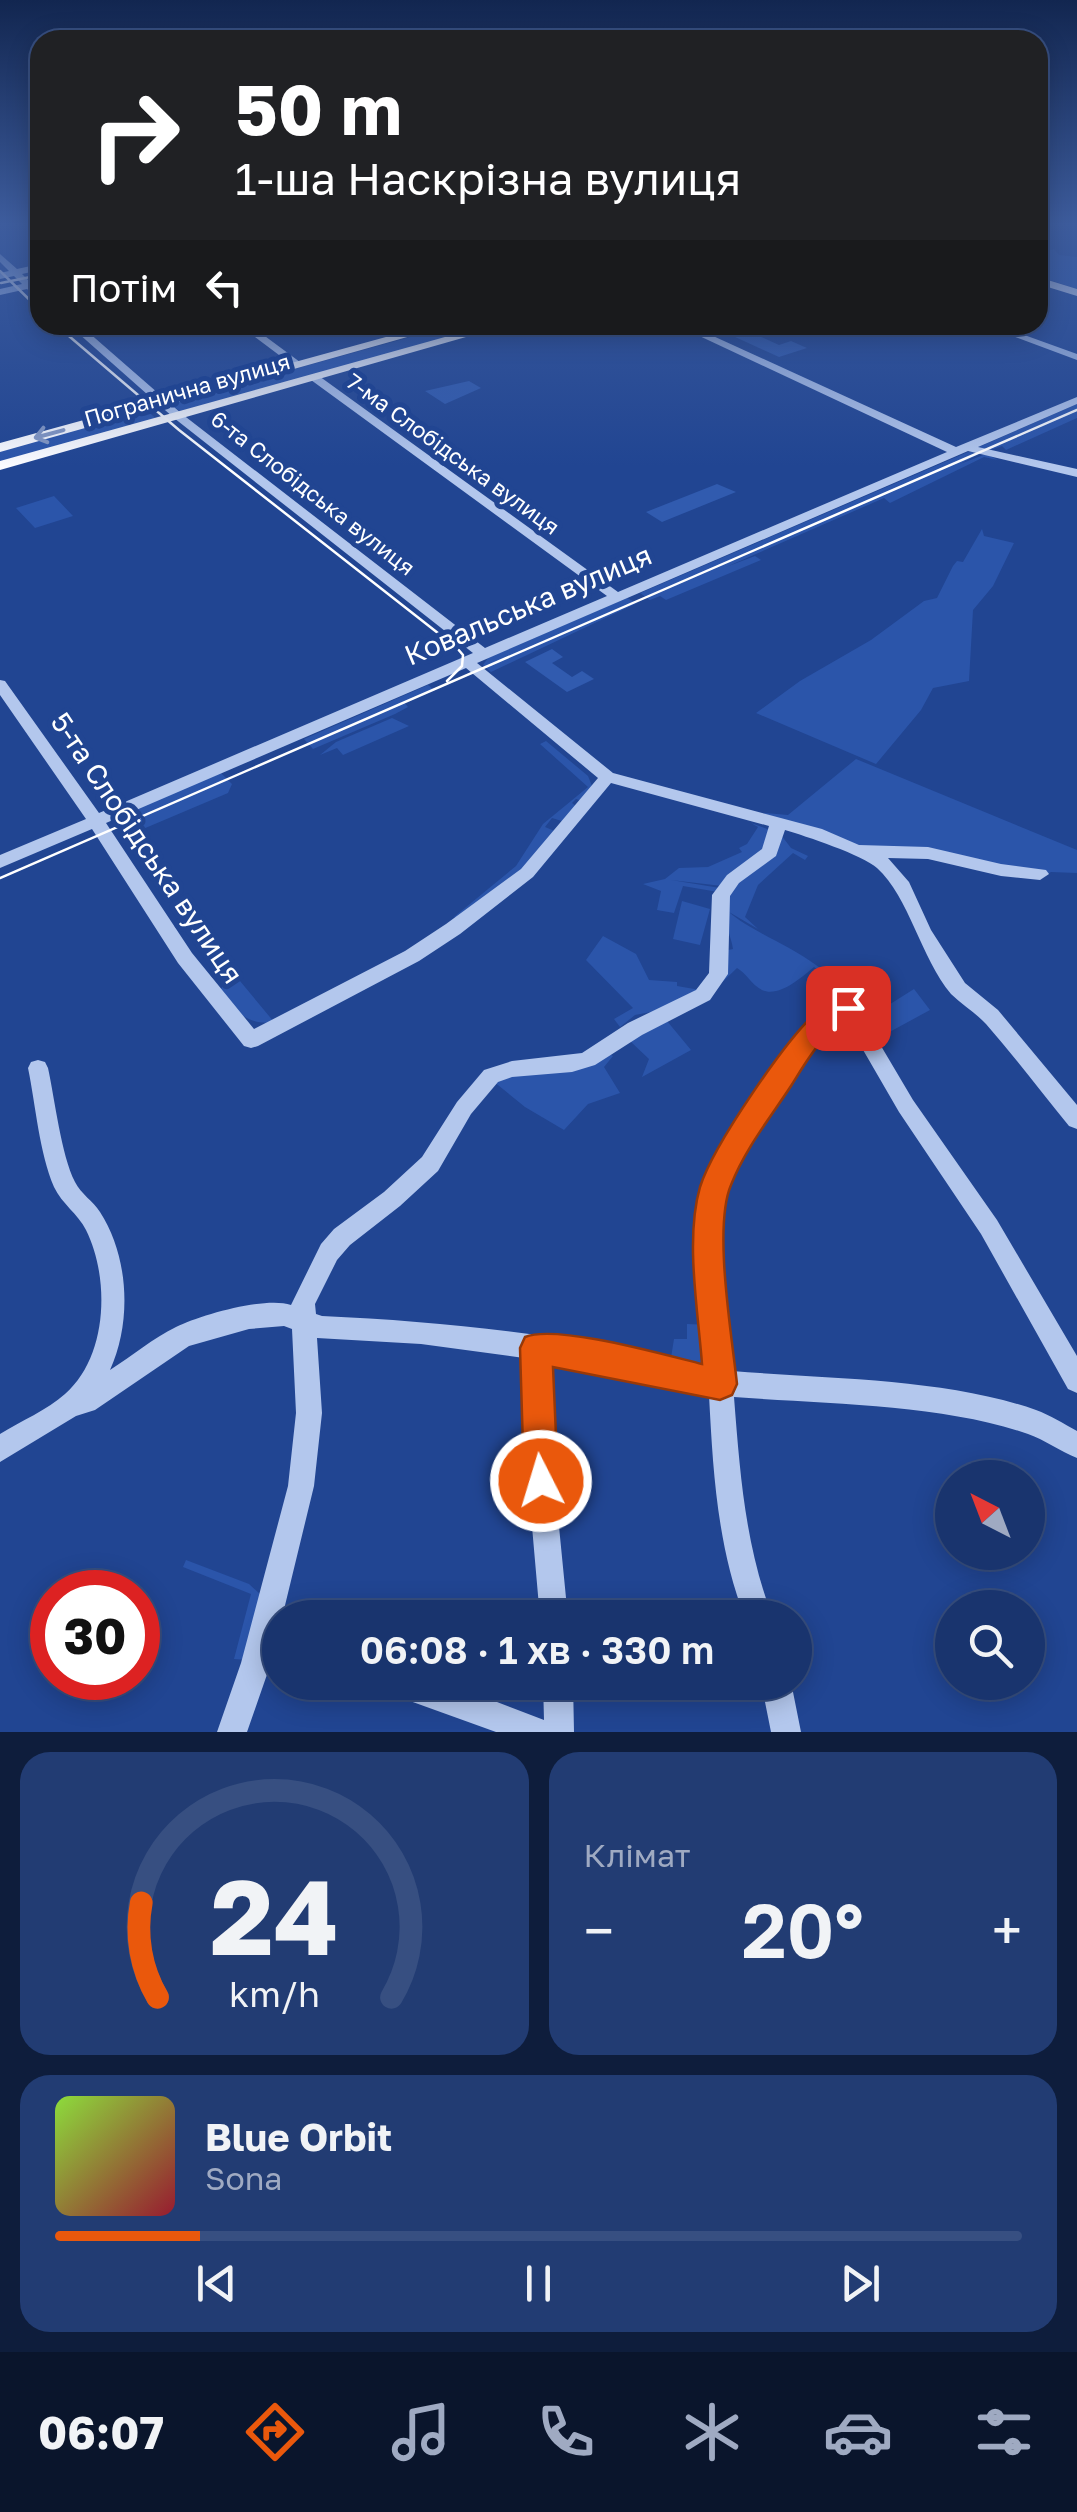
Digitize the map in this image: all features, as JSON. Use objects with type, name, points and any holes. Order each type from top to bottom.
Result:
[{"type":"main road","name":"Погранична вулиця","points":[[0,448],[410,335]]},
{"type":"main road","name":"Погранична вулиця","points":[[0,466],[467,335]]},
{"type":"street","name":"6-та Слобідська вулиця","points":[[85,335],[178,416],[483,654]]},
{"type":"street","points":[[258,335],[300,366]]},
{"type":"street","points":[[704,335],[963,450],[1077,473]]},
{"type":"street","points":[[1016,335],[1077,357]]},
{"type":"street","name":"7-ма Слобідська вулиця","points":[[314,378],[617,597]]},
{"type":"street","name":"Ковальська вулиця","points":[[0,862],[1077,400]]},
{"type":"street","points":[[466,661],[606,777],[816,832],[866,851],[884,864],[903,887],[923,932],[960,990],[991,1016],[1077,1120]]},
{"type":"street","name":"5-та Слобідська вулиця","points":[[0,684],[95,821],[107,845],[226,1012],[251,1040],[412,956],[453,929],[528,872],[606,777]]},
{"type":"street","points":[[278,1600],[305,1456],[309,1413],[303,1303],[329,1252],[430,1164],[464,1108],[491,1076],[534,1066],[572,1064],[703,995],[718,974],[721,895],[733,879],[770,852],[778,824]]},
{"type":"street","points":[[866,851],[928,854],[1040,874]]},
{"type":"street","points":[[752,1600],[732,1501],[708,1255],[714,1188],[734,1150],[805,1042],[832,1014],[848,1008],[906,1106],[988,1227],[1077,1380]]},
{"type":"street","points":[[0,1449],[71,1404],[92,1384],[102,1361],[113,1306],[109,1264],[94,1221],[76,1204],[64,1183],[38,1068]]},
{"type":"street","points":[[71,1404],[86,1400],[188,1334],[264,1314],[289,1314],[322,1328],[421,1332],[536,1348],[720,1384],[889,1396],[990,1409],[1035,1423],[1077,1445]]},
{"type":"street","points":[[536,1348],[538,1446],[552,1600]]},
{"type":"street","points":[[232,1732],[262,1655]]},
{"type":"street","points":[[453,1700],[535,1732]]},
{"type":"street","points":[[558,1700],[559,1732]]},
{"type":"street","points":[[780,1700],[786,1732]]},
{"type":"shaded area","points":[[418,335],[460,335],[180,411],[173,406],[179,401]]},
{"type":"shaded area","points":[[1077,404],[1077,418],[1006,450],[1002,446],[990,450],[979,447]]},
{"type":"shaded area","points":[[146,410],[158,420],[0,464],[0,450]]},
{"type":"shaded area","points":[[968,452],[981,453],[960,464],[986,454],[998,460],[984,457],[890,503],[884,498],[726,567],[755,556],[761,560],[666,600],[660,596],[650,600],[640,593]]},
{"type":"shaded area","points":[[54,496],[73,516],[35,528],[16,508]]},
{"type":"shaded area","points":[[982,529],[984,536],[1014,543],[993,586],[973,610],[969,681],[933,688],[921,710],[876,764],[756,713],[800,681],[871,640],[924,601],[937,598],[953,566],[957,561],[963,562]]},
{"type":"shaded area","points":[[627,598],[637,603],[491,672],[483,665],[488,658]]},
{"type":"shaded area","points":[[428,685],[433,689],[404,702],[408,707],[395,714],[313,749],[304,739]]},
{"type":"shaded area","points":[[392,718],[409,726],[343,755],[337,748],[320,755],[336,742]]},
{"type":"shaded area","points":[[546,741],[588,776],[592,786],[582,801],[576,799],[572,803],[577,807],[565,822],[552,818],[545,827],[557,832],[523,873],[460,921],[454,917],[516,866],[543,824],[588,787],[540,744]]},
{"type":"shaded area","points":[[856,759],[1077,850],[1077,873],[1051,872],[1042,877],[992,865],[868,850],[762,817],[765,813],[788,815]]},
{"type":"shaded area","points":[[221,773],[232,784],[228,793],[143,829],[129,812]]},
{"type":"shaded area","points":[[751,823],[770,830],[764,848],[722,886],[671,880],[720,888],[718,892],[683,886],[674,913],[657,910],[661,891],[643,884],[665,879],[679,868],[708,867],[742,852],[739,848],[747,844],[758,827]]},
{"type":"shaded area","points":[[781,835],[791,848],[808,856],[805,860],[793,853],[758,885],[745,917],[758,929],[729,912],[815,964],[838,987],[814,967],[790,985],[769,992],[758,988],[737,968],[712,992],[721,981],[728,950],[733,949],[725,916],[729,892],[770,855]]},
{"type":"shaded area","points":[[682,901],[710,909],[700,945],[673,939]]},
{"type":"shaded area","points":[[603,936],[636,954],[649,980],[677,982],[677,986],[700,990],[661,1010],[635,1015],[620,1027],[614,1019],[633,1008],[586,960]]},
{"type":"shaded area","points":[[235,975],[274,1022],[249,1019],[219,992],[228,978]]},
{"type":"shaded area","points":[[914,989],[930,1010],[873,1041],[864,1024],[868,1018]]},
{"type":"shaded area","points":[[842,994],[846,1006],[832,1010],[809,1033]]},
{"type":"shaded area","points":[[667,1021],[691,1050],[642,1077],[649,1059],[630,1041]]},
{"type":"shaded area","points":[[608,1053],[613,1056],[604,1067],[620,1093],[588,1104],[564,1130],[525,1107],[493,1081]]},
{"type":"shaded area","points":[[687,1324],[711,1325],[713,1374],[670,1364],[674,1339],[687,1339]]},
{"type":"shaded area","points":[[186,1560],[249,1584],[262,1596],[248,1660],[234,1659],[251,1594],[183,1567]]},
{"type":"building","points":[[731,335],[757,335],[779,345],[791,341],[807,348],[779,357]]},
{"type":"building","points":[[469,381],[481,388],[445,404],[425,391]]},
{"type":"building","points":[[717,484],[736,492],[662,522],[646,512]]},
{"type":"building","points":[[552,649],[563,657],[552,663],[572,677],[582,671],[594,679],[567,692],[525,662]]},
{"type":"tram line","points":[[68,335],[179,430],[457,648],[463,655],[462,666],[447,681]]},
{"type":"tram line","points":[[0,878],[1077,410]]},
{"type":"route","points":[[541,1481],[536,1348],[720,1384],[708,1255],[714,1188],[734,1150],[805,1042],[836,1010],[848,1008]]}]
